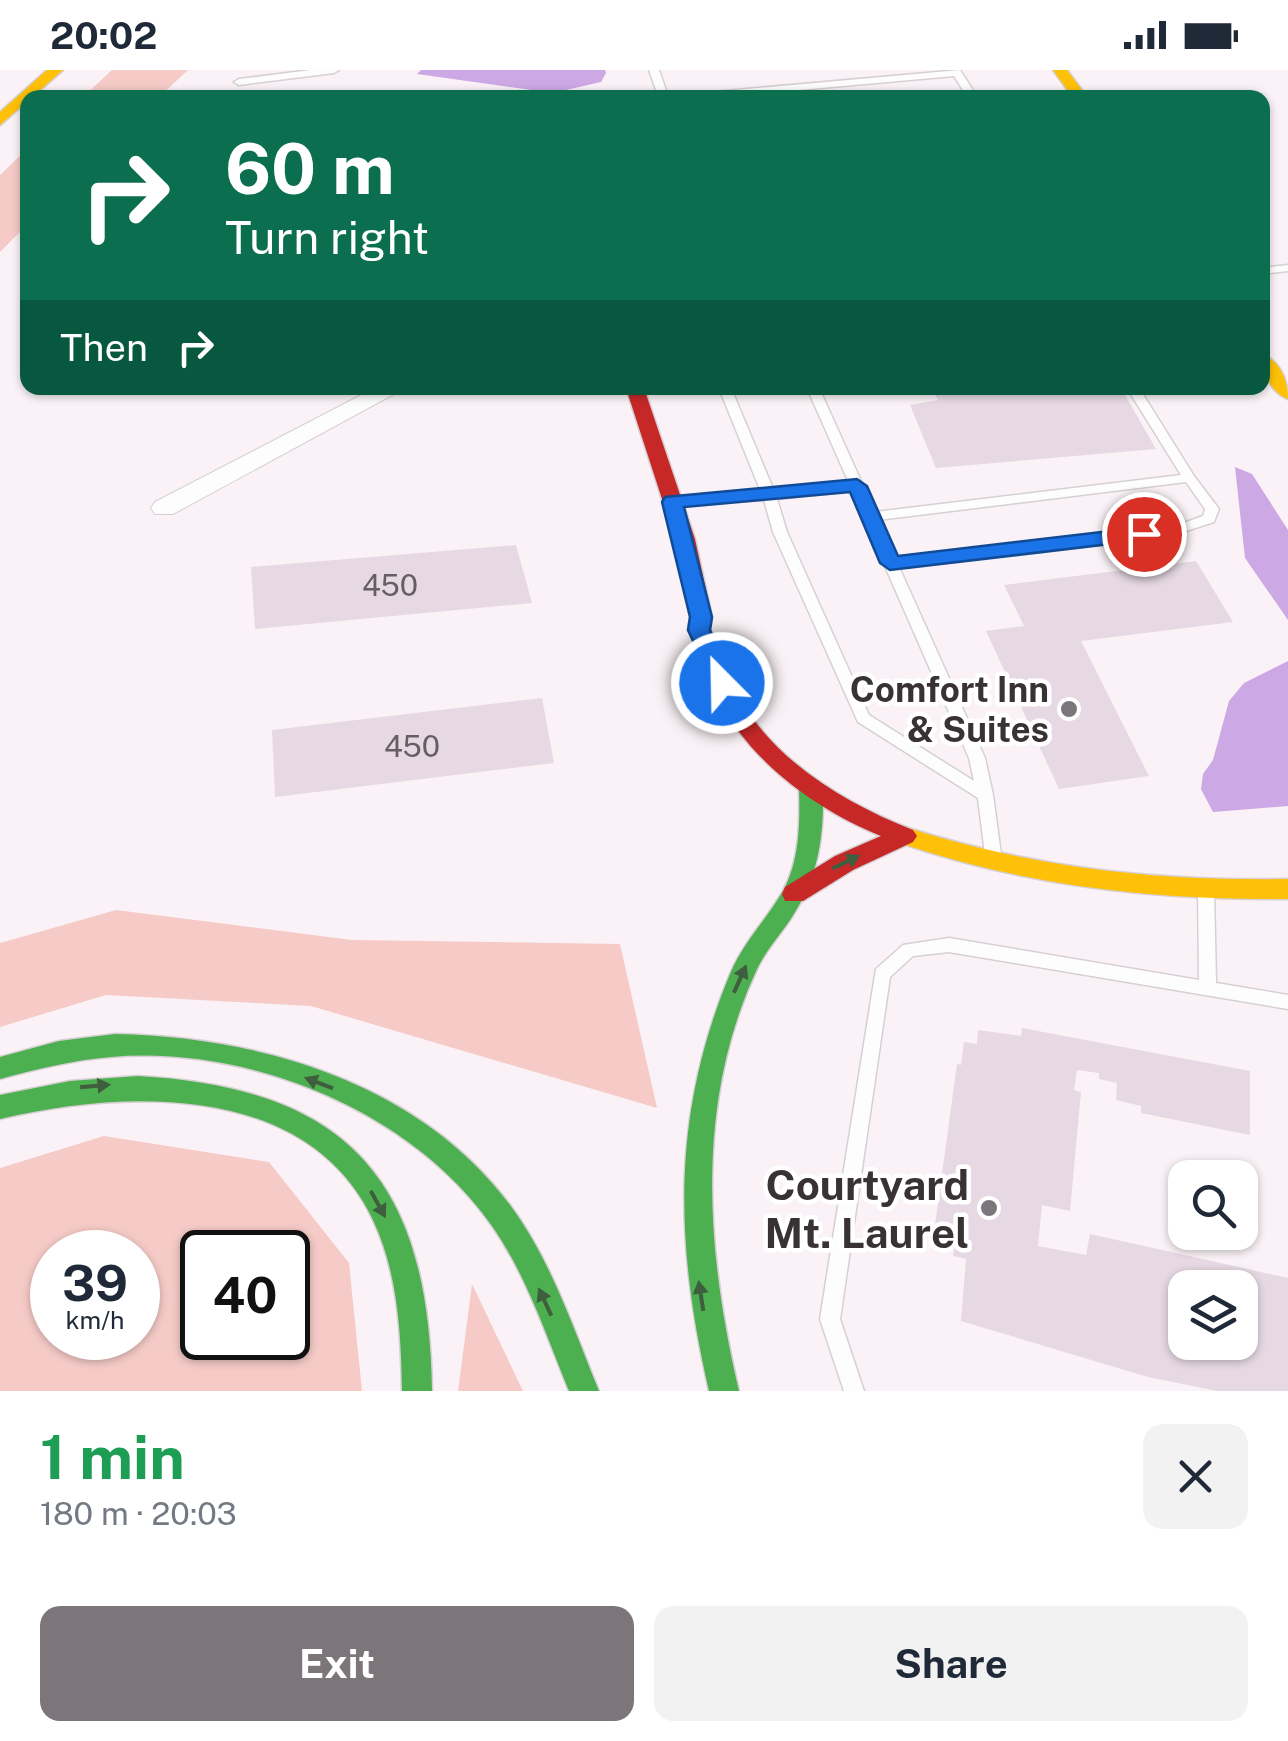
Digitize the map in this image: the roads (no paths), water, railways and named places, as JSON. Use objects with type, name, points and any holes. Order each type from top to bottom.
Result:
[{"type":"main road","points":[[34,90],[56,70]]},
{"type":"main road","points":[[0,120],[20,102]]},
{"type":"main road","points":[[1270,369],[1288,393]]},
{"type":"main road","points":[[637,395],[672,502],[701,617],[699,630],[722,683],[739,715],[811,787],[902,837],[994,862],[1102,880],[1206,889],[1288,889]]},
{"type":"main road","points":[[724,1391],[702,1303],[695,1249],[695,1143],[702,1091],[714,1045],[746,965],[794,894],[812,838],[811,787]]},
{"type":"main road","points":[[794,894],[844,863],[902,837]]},
{"type":"main road","points":[[0,1068],[65,1052],[119,1045],[172,1046],[271,1067],[324,1083],[368,1105],[453,1160],[486,1196],[535,1280],[584,1391]]},
{"type":"main road","points":[[0,1107],[85,1086],[176,1086],[265,1110],[305,1129],[342,1154],[384,1213],[400,1252],[419,1343],[417,1391]]},
{"type":"street","points":[[164,508],[380,395]]},
{"type":"lane","points":[[239,82],[334,70]]},
{"type":"lane","points":[[753,90],[956,71]]},
{"type":"lane","points":[[728,395],[780,532],[863,718],[985,795]]},
{"type":"lane","points":[[816,395],[977,758],[994,862]]},
{"type":"lane","points":[[890,563],[1197,524],[1209,519],[1212,509],[1137,395]]},
{"type":"lane","points":[[870,517],[1189,478]]},
{"type":"lane","points":[[672,502],[857,486]]},
{"type":"lane","points":[[1206,889],[1208,986]]},
{"type":"lane","points":[[854,1391],[830,1318],[882,974],[909,950],[950,945],[1288,1002]]},
{"type":"place","name":"Comfort Inn & Suites","points":[[1069,709]]},
{"type":"place","name":"Courtyard Mt. Laurel","points":[[989,1208]]}]
